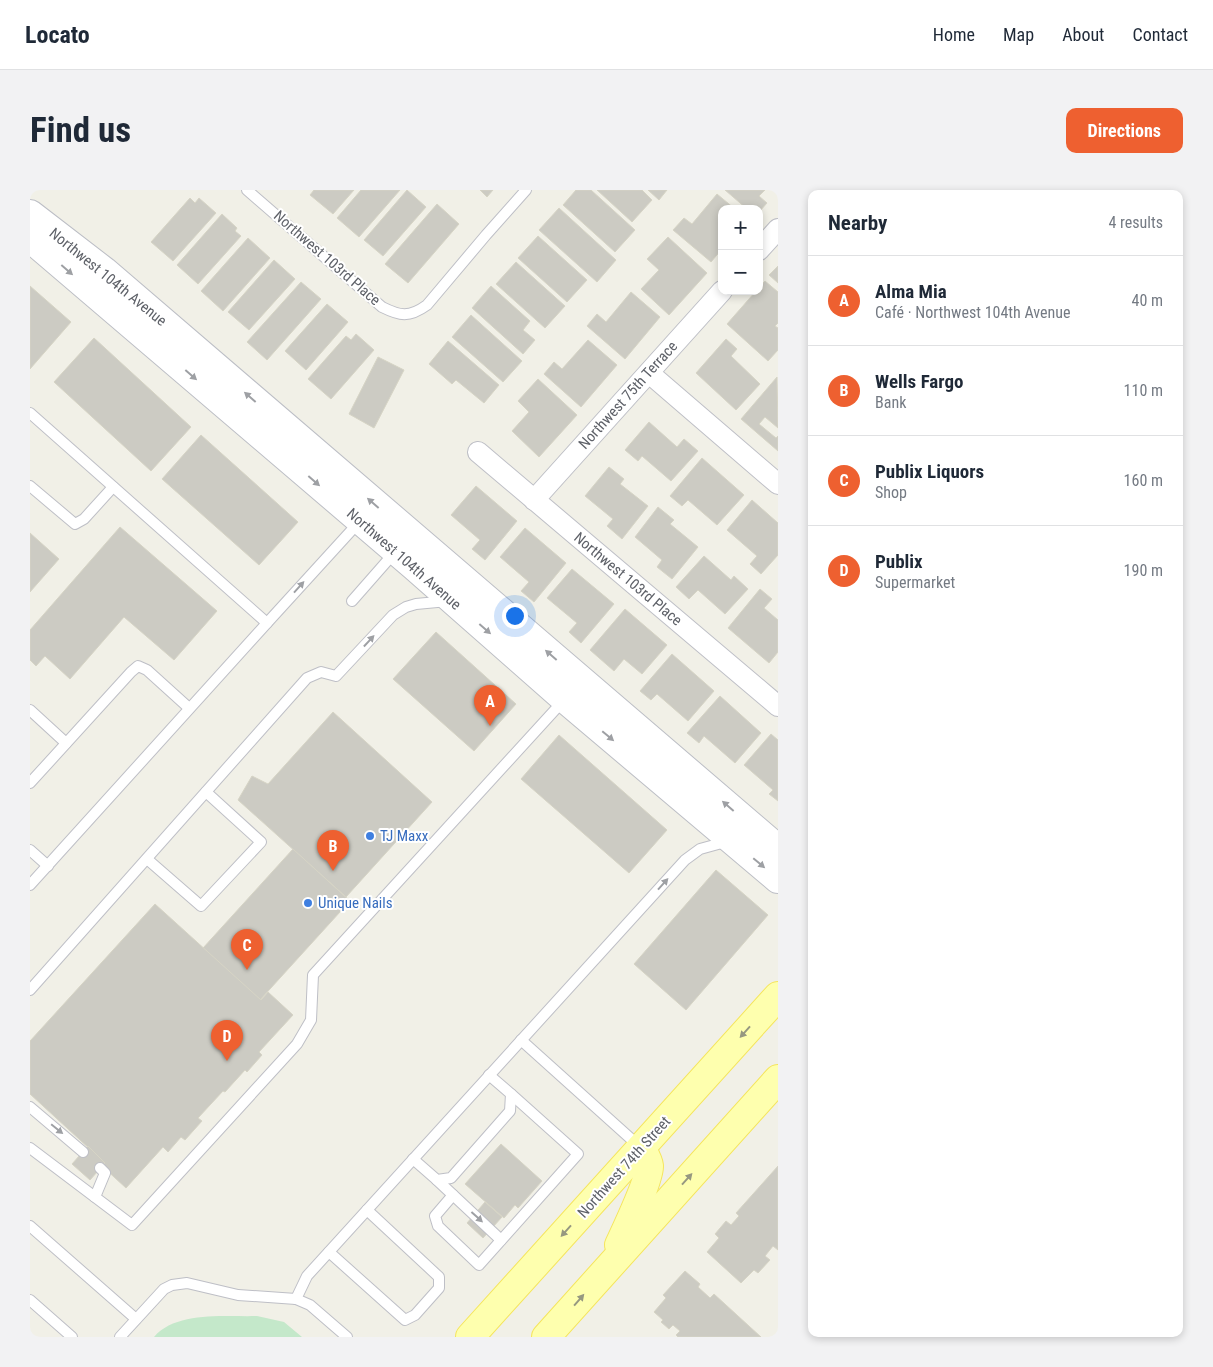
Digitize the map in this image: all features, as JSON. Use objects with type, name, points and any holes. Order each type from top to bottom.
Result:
[{"type":"main road","name":"Northwest 74th Street","points":[[470,1337],[778,996]]},
{"type":"main road","points":[[546,1337],[778,1079]]},
{"type":"main road","points":[[612,1263],[649,1168],[648,1160],[641,1148]]},
{"type":"street","name":"Northwest 104th Avenue","points":[[30,214],[104,271],[403,543],[573,690],[732,840],[778,879]]},
{"type":"street","points":[[763,246],[778,229]]},
{"type":"street","name":"Northwest 104th Avenue","points":[[30,238],[360,521],[403,543],[453,601],[573,690],[778,849]]},
{"type":"street","name":"Northwest 75th Terrace","points":[[534,500],[718,295]]},
{"type":"street","points":[[649,373],[778,484]]},
{"type":"street","name":"Northwest 103rd Place","points":[[478,452],[778,706]]},
{"type":"lane","name":"Northwest 103rd Place","points":[[247,190],[382,307],[399,315],[419,311],[427,305],[526,190]]},
{"type":"lane","points":[[30,413],[267,623]]},
{"type":"lane","points":[[30,486],[75,524],[84,519],[113,487]]},
{"type":"lane","points":[[30,885],[360,521]]},
{"type":"lane","points":[[352,601],[403,543]]},
{"type":"lane","points":[[30,990],[307,678],[321,672],[336,676],[393,615],[406,607],[416,604],[453,601]]},
{"type":"lane","points":[[30,783],[138,666],[147,670],[189,708]]},
{"type":"lane","points":[[30,1148],[132,1225],[296,1044],[311,1020],[314,975],[573,690]]},
{"type":"lane","points":[[30,710],[66,743]]},
{"type":"lane","points":[[147,858],[201,906],[261,842],[206,792]]},
{"type":"lane","points":[[296,1299],[305,1281],[329,1252],[685,860],[700,849],[732,840]]},
{"type":"lane","points":[[30,850],[48,866]]},
{"type":"lane","points":[[521,1040],[641,1148]]},
{"type":"lane","points":[[453,1195],[434,1216],[438,1226],[479,1265],[578,1154],[490,1075]]},
{"type":"lane","points":[[437,1180],[451,1178],[510,1111],[510,1094]]},
{"type":"lane","points":[[30,1107],[83,1152]]},
{"type":"lane","points":[[413,1159],[502,1240]]},
{"type":"lane","points":[[95,1197],[105,1174],[100,1168]]},
{"type":"lane","points":[[329,1252],[404,1320],[415,1315],[440,1288],[439,1277],[367,1210]]},
{"type":"lane","points":[[30,1226],[136,1319]]},
{"type":"lane","points":[[120,1337],[164,1289],[172,1285],[187,1283],[238,1295],[296,1299],[310,1305],[347,1337]]},
{"type":"lane","points":[[30,1300],[72,1337]]},
{"type":"green space","points":[[216,1316],[257,1316],[284,1322],[302,1337],[154,1337],[163,1329],[188,1319]]},
{"type":"building","points":[[314,190],[354,190],[333,214],[310,195]]},
{"type":"building","points":[[361,190],[400,190],[359,237],[337,218]]},
{"type":"building","points":[[407,190],[426,207],[383,256],[364,240]]},
{"type":"building","points":[[480,190],[493,190],[487,197]]},
{"type":"building","points":[[576,190],[591,190],[635,230],[615,252],[563,205]]},
{"type":"building","points":[[597,190],[642,190],[652,200],[632,222]]},
{"type":"building","points":[[648,190],[667,190],[659,200]]},
{"type":"building","points":[[725,190],[765,190],[759,196],[767,203],[763,208],[763,205],[742,205]]},
{"type":"building","points":[[717,194],[730,205],[718,205],[718,254],[711,262],[673,230],[684,218],[692,224]]},
{"type":"building","points":[[190,198],[195,203],[199,198],[216,213],[173,261],[151,242]]},
{"type":"building","points":[[437,204],[459,224],[408,283],[385,264]]},
{"type":"building","points":[[559,208],[616,260],[597,282],[539,230]]},
{"type":"building","points":[[222,214],[237,228],[235,231],[241,236],[198,284],[177,265]]},
{"type":"building","points":[[538,236],[587,280],[567,302],[518,258]]},
{"type":"building","points":[[668,237],[707,273],[669,315],[641,289],[659,270],[647,259]]},
{"type":"building","points":[[248,238],[270,258],[223,311],[201,291]]},
{"type":"building","points":[[274,260],[295,279],[249,330],[228,312]]},
{"type":"building","points":[[516,262],[565,306],[545,328],[496,284]]},
{"type":"building","points":[[778,266],[778,283],[769,275]]},
{"type":"building","points":[[765,281],[778,292],[778,323],[775,326],[778,328],[778,350],[768,361],[727,324],[752,295],[763,295],[763,283]]},
{"type":"building","points":[[301,282],[321,299],[267,360],[247,342]]},
{"type":"building","points":[[30,286],[71,322],[30,369]]},
{"type":"building","points":[[491,286],[530,321],[523,330],[535,340],[523,354],[472,308]]},
{"type":"building","points":[[631,292],[660,317],[625,359],[587,326],[597,314],[606,322]]},
{"type":"building","points":[[327,304],[348,322],[306,370],[285,351]]},
{"type":"building","points":[[471,315],[522,361],[503,382],[452,337]]},
{"type":"building","points":[[356,334],[374,350],[331,399],[308,379],[346,336],[351,340]]},
{"type":"building","points":[[94,338],[191,427],[151,471],[54,382]]},
{"type":"building","points":[[726,339],[737,349],[731,356],[760,384],[736,410],[696,373]]},
{"type":"building","points":[[588,340],[617,365],[581,407],[544,374],[554,362],[562,369]]},
{"type":"building","points":[[448,341],[499,385],[484,403],[456,380],[452,384],[429,364]]},
{"type":"building","points":[[378,357],[404,370],[374,428],[349,414]]},
{"type":"building","points":[[777,377],[778,428],[765,417],[759,424],[776,438],[778,436],[778,451],[741,419]]},
{"type":"building","points":[[538,379],[577,415],[539,457],[512,431],[529,412],[518,401]]},
{"type":"building","points":[[649,422],[677,447],[684,439],[698,451],[671,481],[642,456],[638,461],[625,450]]},
{"type":"building","points":[[201,435],[298,522],[259,565],[162,479]]},
{"type":"building","points":[[702,458],[744,495],[717,525],[688,500],[682,506],[670,496]]},
{"type":"building","points":[[609,467],[624,479],[620,484],[648,506],[622,539],[607,526],[613,519],[585,496]]},
{"type":"building","points":[[476,486],[517,521],[485,560],[472,549],[480,540],[451,515]]},
{"type":"building","points":[[752,500],[778,523],[778,555],[761,574],[750,564],[757,556],[727,530]]},
{"type":"building","points":[[658,507],[674,520],[670,524],[698,547],[672,579],[657,567],[662,560],[635,537]]},
{"type":"building","points":[[120,527],[217,611],[174,660],[124,617],[70,679],[45,656],[36,666],[30,660],[30,630]]},
{"type":"building","points":[[525,528],[566,563],[534,602],[521,591],[529,582],[500,557]]},
{"type":"building","points":[[30,533],[59,559],[30,592]]},
{"type":"building","points":[[704,556],[731,580],[734,576],[748,589],[725,614],[698,590],[689,599],[676,587]]},
{"type":"building","points":[[572,569],[614,604],[581,643],[569,632],[577,623],[547,598]]},
{"type":"building","points":[[760,589],[772,599],[764,608],[778,620],[778,652],[769,663],[728,628]]},
{"type":"building","points":[[625,609],[667,645],[642,674],[624,659],[614,671],[590,650]]},
{"type":"building","points":[[436,632],[516,704],[474,751],[393,679]]},
{"type":"building","points":[[672,654],[714,691],[688,721],[657,694],[651,700],[640,691]]},
{"type":"building","points":[[720,696],[761,733],[735,763],[704,736],[699,743],[687,733]]},
{"type":"building","points":[[333,712],[432,802],[346,897],[238,800],[252,776],[268,784]]},
{"type":"building","points":[[771,734],[778,740],[778,801],[769,794],[773,790],[744,765]]},
{"type":"building","points":[[559,735],[667,830],[629,873],[521,779]]},
{"type":"building","points":[[293,849],[350,901],[260,1000],[203,948]]},
{"type":"building","points":[[716,870],[768,915],[686,1010],[634,964]]},
{"type":"building","points":[[155,904],[261,1000],[268,992],[293,1015],[259,1052],[262,1055],[247,1072],[245,1070],[198,1118],[202,1121],[185,1140],[181,1137],[168,1152],[163,1147],[126,1188],[102,1166],[105,1163],[30,1094],[30,1041]]},
{"type":"building","points":[[501,1144],[542,1181],[518,1208],[515,1205],[504,1218],[465,1184]]},
{"type":"building","points":[[88,1146],[105,1163],[90,1180],[72,1164]]},
{"type":"building","points":[[778,1166],[778,1250],[773,1246],[765,1256],[770,1260],[758,1273],[754,1270],[741,1283],[707,1252],[719,1238],[715,1234],[726,1221],[731,1225],[739,1216],[736,1213]]},
{"type":"building","points":[[485,1202],[502,1217],[483,1238],[467,1223]]},
{"type":"building","points":[[685,1271],[700,1284],[698,1287],[710,1298],[714,1294],[761,1337],[678,1337],[676,1335],[680,1331],[673,1325],[669,1329],[654,1312],[666,1298],[663,1295]]},
{"type":"place","name":"Alma Mia","points":[[490,726]]},
{"type":"place","name":"TJ Maxx","points":[[370,836]]},
{"type":"place","name":"Wells Fargo","points":[[333,871]]},
{"type":"place","name":"Unique Nails","points":[[308,903]]},
{"type":"place","name":"Publix Liquors","points":[[247,970]]},
{"type":"place","name":"Publix","points":[[227,1061]]}]
